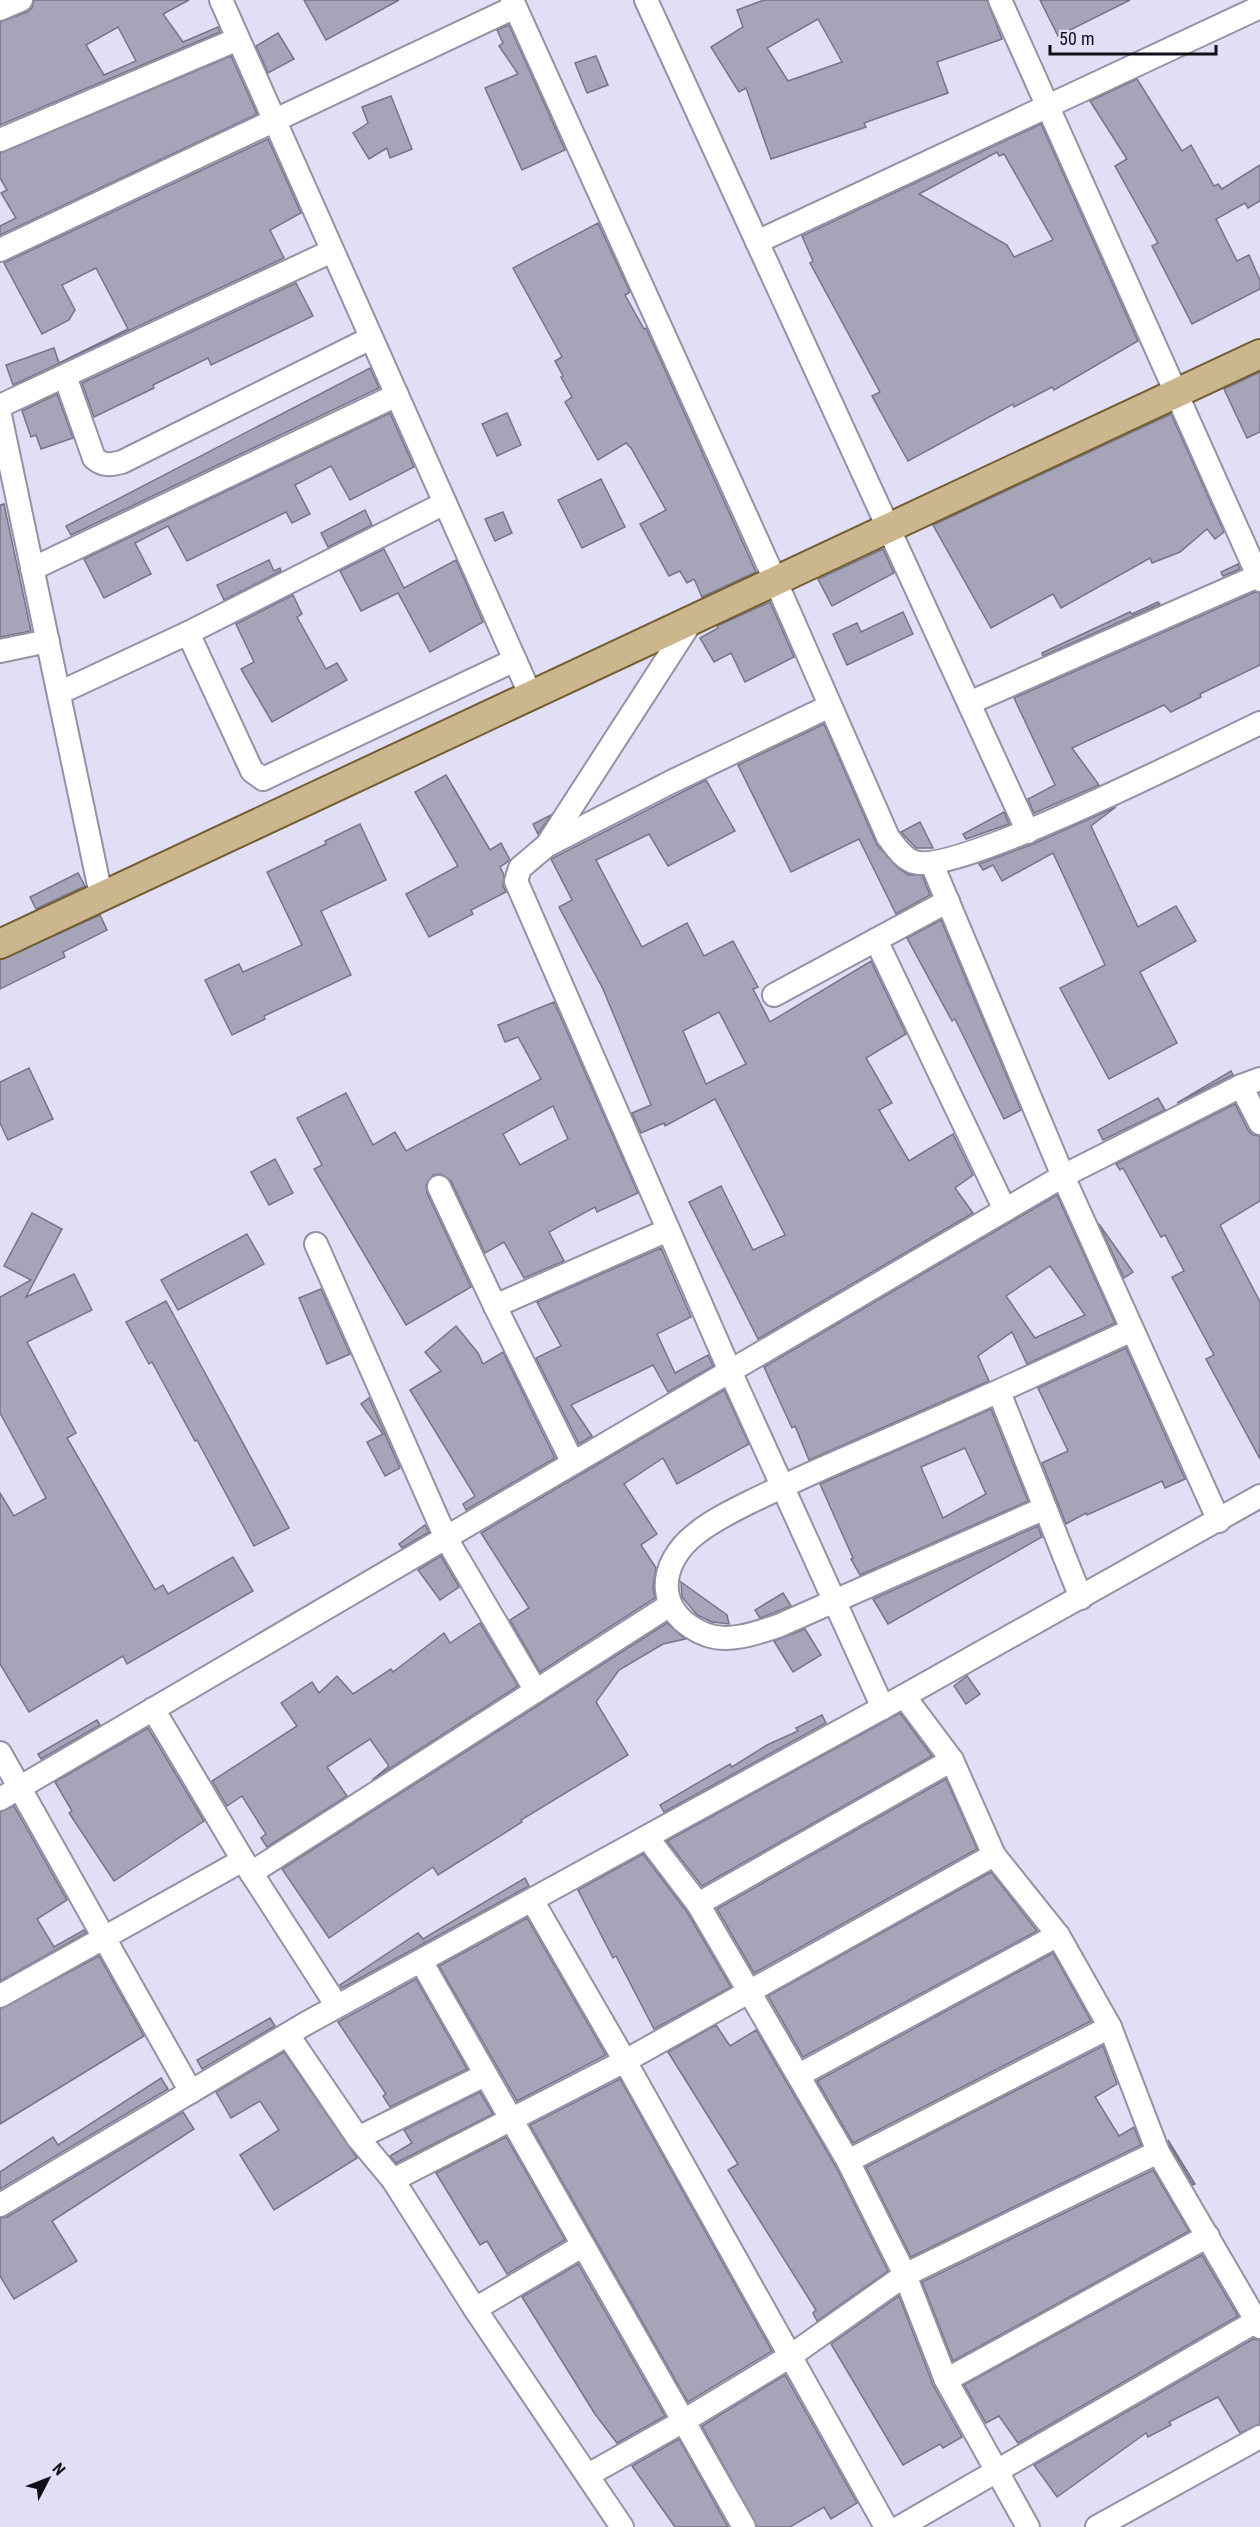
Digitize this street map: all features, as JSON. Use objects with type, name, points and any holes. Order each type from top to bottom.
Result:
[{"type":"main road","points":[[0,944],[1260,354]]},
{"type":"street","points":[[0,9],[21,0]]},
{"type":"street","points":[[220,0],[531,696]]},
{"type":"street","points":[[646,0],[1028,832]]},
{"type":"street","points":[[969,703],[1259,577],[1000,0]]},
{"type":"street","points":[[0,250],[274,121],[514,4],[776,582],[888,837],[899,852],[913,862],[932,864],[1028,832],[1260,723]]},
{"type":"street","points":[[757,242],[1260,7]]},
{"type":"street","points":[[0,140],[238,39]]},
{"type":"street","points":[[0,406],[332,251]]},
{"type":"street","points":[[65,376],[94,458],[100,464],[110,465],[122,462],[371,338]]},
{"type":"street","points":[[33,569],[397,395]]},
{"type":"street","points":[[0,415],[101,895]]},
{"type":"street","points":[[58,693],[188,633],[445,503]]},
{"type":"street","points":[[546,846],[691,622]]},
{"type":"street","points":[[188,633],[252,771],[256,776],[263,778],[515,660]]},
{"type":"street","points":[[0,651],[48,641]]},
{"type":"street","points":[[831,706],[671,782],[546,846],[520,868],[516,881],[730,1371],[883,1708]]},
{"type":"street","points":[[932,864],[1063,1176],[1218,1521]]},
{"type":"street","points":[[774,995],[948,901]]},
{"type":"street","points":[[876,940],[1005,1210]]},
{"type":"street","points":[[0,1799],[1063,1176],[1250,1083],[1260,1124]]},
{"type":"street","points":[[439,1188],[573,1463]]},
{"type":"street","points":[[495,1306],[668,1230]]},
{"type":"street","points":[[316,1244],[446,1538],[536,1691]]},
{"type":"street","points":[[1045,1508],[778,1626],[740,1638],[708,1635],[681,1621],[670,1605],[665,1583],[678,1553],[695,1534],[718,1518],[782,1486],[999,1392],[1132,1330]]},
{"type":"street","points":[[999,1392],[1081,1598]]},
{"type":"street","points":[[0,2205],[337,2006],[883,1708],[1260,1496]]},
{"type":"street","points":[[0,1996],[104,1938],[247,1867],[536,1691],[670,1605]]},
{"type":"street","points":[[900,2527],[1259,2322],[1158,2152],[1110,2027],[1058,1935],[994,1855],[952,1760],[904,1696]]},
{"type":"street","points":[[153,1709],[247,1867],[337,2006]]},
{"type":"street","points":[[0,1753],[191,2092]]},
{"type":"street","points":[[698,1904],[952,1760]]},
{"type":"street","points":[[647,1837],[698,1904],[848,2161],[905,2275],[946,2380],[1028,2527]]},
{"type":"street","points":[[393,2180],[625,2061],[994,1855]]},
{"type":"street","points":[[532,1900],[625,2061],[886,2527]]},
{"type":"street","points":[[799,2075],[1058,1935]]},
{"type":"street","points":[[421,1961],[682,2422],[744,2527]]},
{"type":"street","points":[[848,2161],[1110,2027]]},
{"type":"street","points":[[288,2035],[358,2138],[393,2180],[475,2309],[622,2527]]},
{"type":"street","points":[[358,2138],[485,2075]]},
{"type":"street","points":[[588,2475],[682,2422],[789,2357],[905,2275],[1158,2152]]},
{"type":"street","points":[[946,2380],[1208,2236]]},
{"type":"street","points":[[475,2309],[582,2246]]},
{"type":"street","points":[[1097,2527],[1260,2437]]},
{"type":"building","points":[[34,0],[189,0],[163,14],[183,42],[218,27],[220,32],[0,125],[0,22],[32,8]],"holes":[[[118,27],[136,61],[104,75],[86,45]]]},
{"type":"building","points":[[304,0],[399,0],[326,40]]},
{"type":"building","points":[[764,0],[987,0],[1002,39],[937,62],[948,93],[864,123],[866,127],[771,159],[746,88],[739,92],[711,47],[743,27],[737,10]],"holes":[[[818,19],[842,62],[788,81],[767,48]]]},
{"type":"building","points":[[1040,0],[1130,0],[1058,36]]},
{"type":"building","points":[[509,25],[565,150],[522,170],[485,88],[518,74],[499,46],[503,43],[497,30]]},
{"type":"building","points":[[278,33],[294,59],[268,73],[256,46]]},
{"type":"building","points":[[231,56],[257,114],[0,235],[0,226],[16,218],[1,193],[7,190],[0,178],[0,153]]},
{"type":"building","points":[[596,56],[608,85],[587,93],[575,63]]},
{"type":"building","points":[[1137,79],[1182,151],[1191,145],[1214,186],[1218,184],[1222,189],[1260,165],[1260,201],[1248,208],[1245,203],[1216,219],[1237,261],[1249,255],[1260,280],[1260,289],[1192,324],[1152,246],[1158,243],[1115,166],[1127,159],[1090,101]]},
{"type":"building","points":[[391,96],[412,149],[390,158],[387,148],[369,159],[353,133],[368,123],[362,107]]},
{"type":"building","points":[[1041,124],[1138,341],[1054,390],[1052,387],[1014,407],[1013,404],[908,461],[872,396],[880,392],[810,263],[813,261],[802,236]],"holes":[[[997,152],[999,156],[1004,154],[1053,240],[1014,257],[1007,245],[919,194]]]},
{"type":"building","points":[[268,139],[301,213],[270,230],[284,258],[13,385],[6,365],[54,348],[59,363],[128,329],[96,268],[62,285],[75,310],[69,320],[42,334],[4,263]]},
{"type":"building","points":[[598,223],[630,292],[625,295],[644,329],[646,328],[756,572],[702,597],[694,579],[687,583],[680,571],[669,576],[640,524],[666,510],[631,448],[626,443],[598,460],[565,402],[572,397],[555,361],[562,357],[513,268]]},
{"type":"building","points":[[296,283],[313,316],[211,365],[208,358],[153,385],[154,388],[94,417],[82,383]]},
{"type":"building","points":[[370,368],[379,388],[71,535],[66,526]]},
{"type":"building","points":[[1260,372],[1260,432],[1247,438],[1224,389]]},
{"type":"building","points":[[57,394],[73,438],[41,449],[36,435],[31,437],[22,411]]},
{"type":"building","points":[[390,413],[414,467],[350,500],[331,466],[295,485],[310,514],[292,523],[286,512],[187,561],[168,526],[135,543],[151,574],[104,598],[84,559]]},
{"type":"building","points":[[507,413],[521,445],[497,456],[482,424]]},
{"type":"building","points":[[1171,414],[1224,532],[1215,539],[1207,529],[1180,552],[1152,563],[1150,558],[1061,608],[1053,594],[991,628],[933,525]]},
{"type":"building","points":[[601,479],[625,527],[582,548],[558,500]]},
{"type":"building","points":[[4,504],[31,631],[0,637],[0,505]]},
{"type":"building","points":[[365,510],[372,525],[328,547],[321,533]]},
{"type":"building","points":[[503,512],[512,533],[495,541],[485,519]]},
{"type":"building","points":[[384,549],[404,588],[456,560],[483,622],[430,652],[398,593],[361,611],[340,571]]},
{"type":"building","points":[[883,549],[894,573],[832,606],[818,579]]},
{"type":"building","points":[[269,560],[274,571],[280,568],[281,571],[224,600],[217,585]]},
{"type":"building","points":[[1238,564],[1240,569],[1223,576],[1221,572]]},
{"type":"building","points":[[1255,592],[1260,593],[1260,665],[1200,694],[1201,697],[1171,712],[1164,705],[1072,748],[1099,785],[1034,813],[1028,799],[1055,785],[1014,698]]},
{"type":"building","points":[[293,595],[302,614],[297,617],[326,669],[337,663],[347,680],[272,722],[241,669],[254,662],[236,624]]},
{"type":"building","points":[[770,602],[794,657],[745,682],[731,653],[714,662],[700,638],[718,628],[717,626]]},
{"type":"building","points":[[1158,602],[1160,604],[1043,656],[1042,653],[1130,612],[1132,614]]},
{"type":"building","points":[[903,612],[913,634],[847,665],[833,634],[857,623],[861,632]]},
{"type":"building","points":[[824,724],[877,845],[899,869],[909,875],[922,875],[930,895],[896,914],[859,839],[791,872],[738,765]]},
{"type":"building","points":[[446,775],[490,850],[501,843],[510,860],[500,867],[504,875],[503,886],[506,892],[471,910],[473,914],[429,937],[406,894],[458,866],[415,792]]},
{"type":"building","points":[[706,780],[735,831],[668,866],[649,834],[596,860],[642,947],[687,923],[704,956],[733,941],[758,987],[753,989],[770,1022],[871,961],[906,1034],[866,1058],[892,1103],[879,1110],[909,1161],[953,1134],[973,1175],[955,1188],[973,1213],[758,1339],[689,1202],[721,1186],[753,1250],[785,1235],[715,1099],[665,1126],[664,1123],[641,1133],[632,1113],[651,1105],[603,989],[559,907],[572,900],[551,859]],"holes":[[[719,1012],[746,1064],[706,1084],[683,1031]]]},
{"type":"building","points":[[1116,807],[1091,826],[1138,927],[1176,906],[1196,941],[1140,972],[1177,1043],[1109,1079],[1060,988],[1105,965],[1053,853],[1002,881],[993,865],[983,870],[979,864],[1033,844]]},
{"type":"building","points":[[1004,812],[1009,824],[966,839],[963,834]]},
{"type":"building","points":[[551,815],[538,834],[533,824]]},
{"type":"building","points":[[920,822],[933,848],[916,848],[901,832]]},
{"type":"building","points":[[360,824],[386,880],[321,911],[351,975],[264,1016],[265,1019],[232,1035],[205,980],[239,964],[243,972],[302,945],[267,872],[326,844],[325,841]]},
{"type":"building","points":[[78,873],[85,886],[36,909],[30,897]]},
{"type":"building","points":[[100,915],[107,930],[63,952],[65,957],[0,989],[0,960]]},
{"type":"building","points":[[941,920],[1021,1110],[1004,1119],[955,1019],[952,1021],[907,938]]},
{"type":"building","points":[[554,1002],[638,1193],[597,1212],[595,1207],[549,1232],[564,1261],[524,1278],[504,1242],[485,1253],[451,1181],[441,1174],[433,1175],[426,1185],[427,1193],[471,1287],[406,1325],[314,1169],[322,1165],[297,1118],[346,1093],[373,1145],[395,1132],[406,1151],[541,1079],[518,1037],[505,1042],[498,1025]],"holes":[[[553,1106],[568,1139],[520,1165],[503,1134]]]},
{"type":"building","points":[[29,1068],[53,1119],[8,1140],[0,1123],[0,1082]]},
{"type":"building","points":[[1231,1071],[1233,1075],[1177,1103]]},
{"type":"building","points":[[1158,1098],[1165,1110],[1103,1140],[1098,1130]]},
{"type":"building","points":[[1235,1104],[1248,1130],[1253,1135],[1260,1136],[1260,1201],[1220,1225],[1260,1302],[1260,1459],[1206,1359],[1214,1355],[1172,1277],[1184,1271],[1165,1235],[1161,1237],[1123,1168],[1120,1170],[1116,1164]]},
{"type":"building","points":[[275,1159],[293,1193],[269,1205],[251,1172]]},
{"type":"building","points":[[1057,1195],[1115,1323],[1027,1364],[1012,1332],[978,1356],[989,1381],[809,1460],[795,1426],[792,1428],[764,1367]],"holes":[[[1050,1266],[1085,1315],[1035,1338],[1006,1296]]]},
{"type":"building","points":[[32,1213],[62,1229],[26,1297],[74,1274],[92,1310],[27,1342],[76,1433],[67,1438],[155,1590],[163,1585],[168,1594],[233,1557],[253,1591],[127,1664],[123,1656],[29,1712],[0,1664],[0,1493],[14,1516],[46,1498],[0,1413],[0,1297],[31,1280],[4,1266]]},
{"type":"building","points":[[1099,1224],[1133,1272],[1124,1278]]},
{"type":"building","points":[[247,1234],[264,1264],[178,1310],[161,1280]]},
{"type":"building","points":[[661,1248],[691,1317],[657,1334],[675,1373],[708,1355],[713,1366],[668,1392],[653,1365],[571,1405],[592,1436],[579,1444],[536,1358],[561,1346],[537,1302]]},
{"type":"building","points":[[321,1289],[350,1354],[327,1364],[299,1298]]},
{"type":"building","points":[[166,1301],[289,1528],[254,1546],[197,1440],[195,1441],[152,1362],[149,1364],[126,1322]]},
{"type":"building","points":[[456,1326],[478,1353],[483,1364],[503,1352],[555,1458],[466,1510],[463,1504],[475,1496],[410,1390],[441,1371],[425,1352]]},
{"type":"building","points":[[1126,1348],[1185,1479],[1165,1488],[1162,1481],[1087,1515],[1086,1513],[1066,1524],[1042,1463],[1068,1451],[1038,1388]]},
{"type":"building","points":[[724,1390],[749,1444],[677,1484],[663,1458],[624,1484],[657,1534],[641,1545],[656,1568],[653,1587],[655,1598],[540,1672],[510,1620],[529,1608],[481,1533]]},
{"type":"building","points":[[369,1398],[400,1468],[385,1476],[367,1442],[383,1434],[361,1404]]},
{"type":"building","points":[[991,1409],[1028,1501],[860,1575],[851,1559],[853,1558],[820,1484]],"holes":[[[965,1448],[986,1494],[943,1518],[921,1467]]]},
{"type":"building","points":[[425,1525],[429,1532],[402,1548],[399,1544]]},
{"type":"building","points":[[1038,1526],[1042,1537],[888,1624],[873,1599]]},
{"type":"building","points":[[441,1556],[459,1587],[440,1600],[418,1570]]},
{"type":"building","points":[[681,1582],[727,1615],[729,1624],[712,1622],[697,1615],[682,1597]]},
{"type":"building","points":[[783,1593],[791,1606],[760,1618],[755,1610]]},
{"type":"building","points":[[480,1623],[518,1686],[372,1780],[389,1766],[370,1739],[327,1767],[347,1796],[267,1847],[261,1838],[266,1834],[242,1796],[227,1806],[212,1781],[297,1726],[281,1703],[312,1682],[319,1693],[337,1676],[353,1694],[391,1669],[393,1672],[444,1633],[450,1643]]},
{"type":"building","points":[[667,1623],[685,1639],[663,1644],[619,1670],[596,1702],[628,1755],[521,1820],[522,1822],[438,1875],[433,1867],[329,1938],[282,1869]]},
{"type":"building","points":[[805,1629],[821,1655],[793,1672],[774,1641]]},
{"type":"building","points":[[967,1676],[980,1694],[966,1704],[954,1686]]},
{"type":"building","points":[[900,1713],[932,1756],[702,1886],[667,1841]]},
{"type":"building","points":[[822,1715],[826,1723],[664,1812],[660,1805],[730,1764],[732,1767],[767,1745],[798,1731],[796,1728]]},
{"type":"building","points":[[97,1720],[100,1725],[41,1759],[38,1754]]},
{"type":"building","points":[[148,1728],[204,1821],[114,1881],[69,1813],[72,1811],[55,1782]]},
{"type":"building","points":[[946,1779],[977,1849],[754,1973],[717,1909]]},
{"type":"building","points":[[14,1806],[67,1900],[37,1919],[54,1947],[84,1930],[86,1933],[0,1981],[0,1812]]},
{"type":"building","points":[[643,1854],[687,1912],[731,1987],[654,2029],[616,1956],[613,1958],[578,1890]]},
{"type":"building","points":[[991,1872],[1037,1931],[803,2057],[768,1996]]},
{"type":"building","points":[[525,1878],[529,1886],[342,1988],[340,1985],[418,1933],[423,1939]]},
{"type":"building","points":[[527,1918],[606,2055],[517,2101],[439,1966]]},
{"type":"building","points":[[1053,1953],[1091,2021],[853,2143],[817,2081]]},
{"type":"building","points":[[99,1956],[144,2036],[0,2124],[0,2009]]},
{"type":"building","points":[[416,1979],[467,2069],[390,2107],[383,2096],[386,2094],[338,2022]]},
{"type":"building","points":[[270,2018],[275,2026],[202,2069],[197,2060]]},
{"type":"building","points":[[716,2025],[730,2046],[756,2030],[836,2167],[888,2271],[817,2321],[813,2313],[816,2310],[728,2170],[738,2164],[668,2052]]},
{"type":"building","points":[[1103,2046],[1117,2084],[1095,2097],[1119,2136],[1134,2127],[1141,2145],[911,2257],[866,2167]]},
{"type":"building","points":[[284,2052],[357,2158],[274,2210],[240,2155],[279,2130],[260,2101],[231,2118],[216,2092]]},
{"type":"building","points":[[161,2078],[168,2089],[0,2189],[0,2172],[53,2137],[58,2145]]},
{"type":"building","points":[[620,2079],[772,2351],[688,2402],[530,2125]]},
{"type":"building","points":[[480,2092],[493,2114],[396,2163],[390,2156],[412,2143],[404,2130]]},
{"type":"building","points":[[183,2112],[194,2129],[52,2221],[77,2261],[14,2299],[0,2276],[0,2218],[7,2217]]},
{"type":"building","points":[[506,2137],[565,2240],[507,2274],[487,2241],[480,2245],[436,2173]]},
{"type":"building","points":[[1168,2140],[1195,2184],[1193,2185]]},
{"type":"building","points":[[1153,2170],[1189,2231],[953,2361],[922,2282]]},
{"type":"building","points":[[1202,2255],[1238,2316],[1018,2443],[999,2416],[986,2423],[964,2385]]},
{"type":"building","points":[[578,2264],[665,2416],[617,2443],[595,2414],[522,2297]]},
{"type":"building","points":[[899,2296],[933,2385],[962,2437],[943,2448],[940,2444],[903,2465],[831,2344]]},
{"type":"building","points":[[1253,2339],[1260,2340],[1260,2424],[1240,2433],[1218,2397],[1169,2422],[1171,2425],[1148,2437],[1146,2433],[1057,2497],[1034,2465]]},
{"type":"building","points":[[785,2375],[857,2503],[831,2519],[824,2507],[790,2527],[757,2527],[702,2426]]},
{"type":"building","points":[[679,2439],[728,2527],[675,2527],[632,2466]]}]
